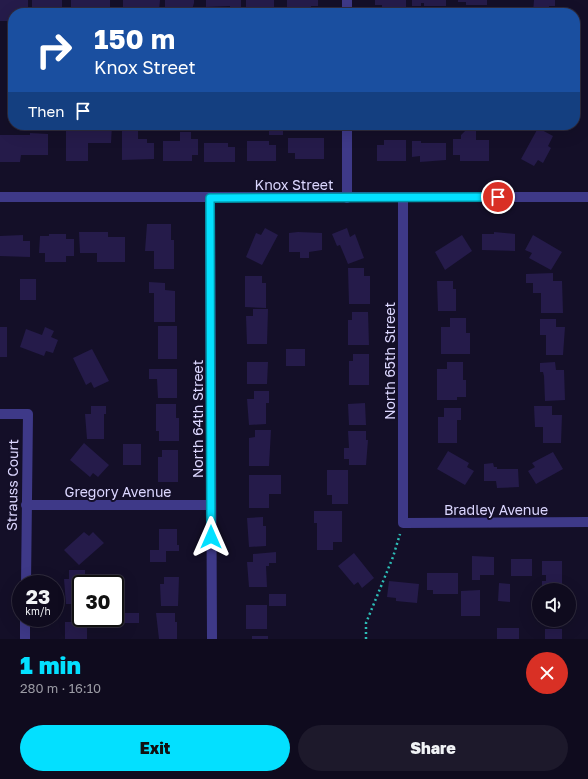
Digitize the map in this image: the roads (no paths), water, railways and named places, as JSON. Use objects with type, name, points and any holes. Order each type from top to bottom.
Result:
[{"type":"street","points":[[347,130],[347,198]]},
{"type":"street","name":"Knox Street","points":[[0,197],[588,197]]},
{"type":"street","name":"North 64th Street","points":[[210,198],[212,639]]},
{"type":"street","name":"North 65th Street","points":[[403,198],[403,523]]},
{"type":"street","name":"Strauss Court","points":[[0,414],[28,414],[26,575]]},
{"type":"street","name":"Gregory Avenue","points":[[26,505],[211,505]]},
{"type":"street","name":"Bradley Avenue","points":[[403,523],[588,522]]},
{"type":"street","points":[[25,639],[26,627]]}]
